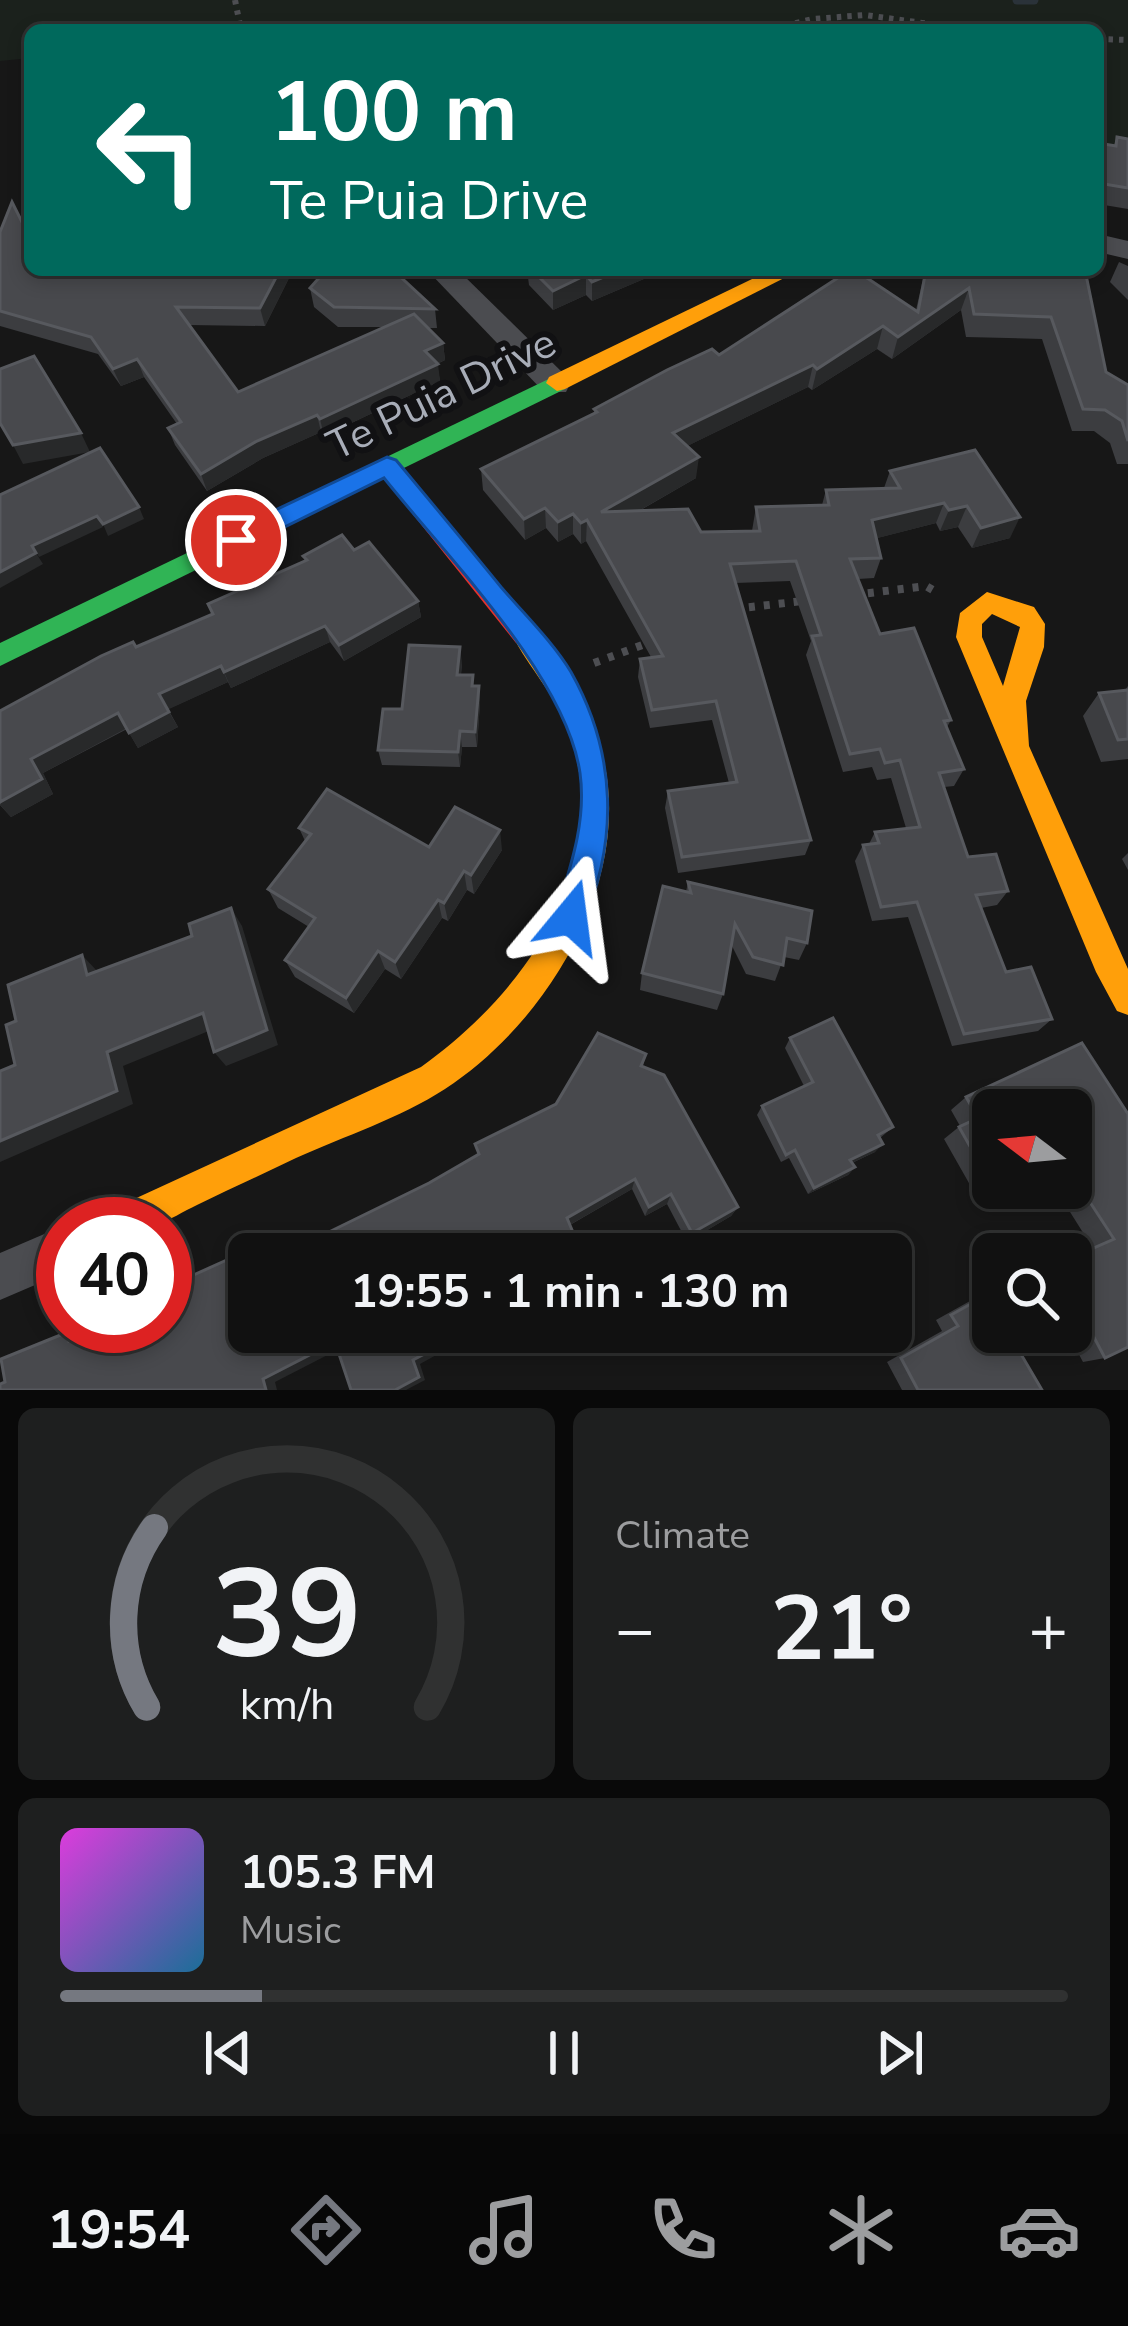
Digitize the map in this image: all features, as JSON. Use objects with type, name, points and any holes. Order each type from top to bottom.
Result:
[{"type":"street","points":[[447,276],[555,384]]},
{"type":"street","name":"Te Puia Drive","points":[[0,656],[777,276]]},
{"type":"street","points":[[176,1197],[434,1077],[509,1015],[544,968],[571,917],[590,852],[594,773],[581,724],[559,676],[387,466]]},
{"type":"street","points":[[1016,744],[1012,699],[1036,643],[1035,628],[1023,611],[987,602],[974,611],[969,637],[1107,962],[1128,1000]]},
{"type":"street","points":[[0,1277],[36,1261]]},
{"type":"path","points":[[792,24],[865,15],[930,24]]},
{"type":"path","points":[[831,597],[926,586],[974,611]]},
{"type":"path","points":[[714,617],[736,609],[807,600]]},
{"type":"path","points":[[559,676],[670,634]]},
{"type":"shaded area","points":[[0,0],[1128,0],[1128,149],[1104,145],[1104,24],[24,24],[24,59],[0,61]]},
{"type":"building","points":[[1117,137],[1128,139],[1128,188],[1104,184],[1104,144],[1116,146]]},
{"type":"building","points":[[12,202],[24,226],[24,276],[277,276],[260,308],[176,307],[238,392],[414,314],[443,343],[425,351],[438,364],[320,419],[317,415],[257,441],[201,474],[168,428],[181,422],[137,359],[113,369],[91,337],[0,311],[0,232]]},
{"type":"building","points":[[321,276],[399,276],[435,309],[334,307],[310,288]]},
{"type":"building","points":[[538,276],[584,276],[553,291]]},
{"type":"building","points":[[841,276],[864,276],[918,312],[925,276],[1086,276],[1106,372],[1128,385],[1128,441],[1122,421],[1105,410],[1083,409],[1051,317],[974,314],[969,288],[898,337],[883,326],[817,369],[813,365],[673,433],[699,457],[601,512],[688,509],[701,532],[760,531],[756,507],[829,505],[826,490],[900,488],[890,471],[975,450],[1020,517],[981,528],[967,506],[949,510],[944,503],[872,520],[881,558],[850,559],[880,634],[914,628],[951,720],[944,721],[964,769],[939,773],[968,857],[996,854],[1008,891],[976,895],[1006,972],[1031,967],[1052,1019],[964,1034],[917,902],[881,907],[863,845],[879,843],[875,832],[920,827],[900,760],[885,763],[880,749],[850,754],[812,636],[821,635],[796,561],[730,564],[811,840],[682,857],[668,791],[737,782],[716,701],[652,710],[640,659],[663,656],[587,520],[581,523],[573,514],[558,522],[545,508],[524,519],[481,469],[597,412],[594,409],[667,370],[712,349],[719,355]]},
{"type":"building","points":[[34,356],[81,433],[13,445],[0,423],[0,369]]},
{"type":"building","points":[[100,448],[139,507],[103,524],[97,516],[32,546],[36,553],[0,572],[0,495]]},
{"type":"building","points":[[342,535],[354,550],[369,542],[418,601],[339,645],[325,626],[224,672],[221,666],[159,694],[169,712],[129,733],[118,713],[31,759],[42,779],[0,802],[0,711],[101,656],[133,642],[136,647],[213,614],[208,604],[307,560],[303,556]]},
{"type":"building","points":[[409,645],[460,647],[457,675],[473,675],[472,686],[479,686],[475,732],[460,731],[458,752],[378,750],[383,709],[402,709]]},
{"type":"building","points":[[1128,690],[1128,739],[1118,740],[1099,693]]},
{"type":"building","points":[[327,789],[429,847],[455,807],[500,830],[471,875],[464,871],[444,903],[438,900],[395,962],[378,951],[346,998],[285,960],[315,918],[268,889],[311,834],[299,828]]},
{"type":"building","points":[[688,882],[812,911],[807,943],[787,938],[783,965],[753,957],[735,924],[723,994],[642,973],[663,886],[691,893]]},
{"type":"building","points":[[231,908],[267,1030],[214,1052],[203,1013],[107,1052],[117,1091],[0,1141],[0,1071],[15,1065],[6,1025],[16,1021],[8,985],[82,955],[87,975],[192,936],[189,924]]},
{"type":"building","points":[[833,1018],[893,1127],[878,1135],[883,1144],[850,1160],[855,1167],[814,1188],[795,1150],[786,1155],[762,1106],[813,1082],[790,1038]]},
{"type":"building","points":[[598,1033],[646,1054],[641,1066],[664,1075],[738,1207],[692,1233],[671,1194],[649,1207],[635,1179],[567,1218],[573,1233],[327,1233],[429,1183],[479,1154],[475,1144],[556,1104]]},
{"type":"building","points":[[1082,1043],[1128,1114],[1128,1347],[1105,1358],[1092,1334],[1092,1249],[1114,1239],[1092,1205],[1092,1089],[983,1089]]},
{"type":"building","points":[[972,1121],[972,1150],[959,1127]]},
{"type":"building","points":[[228,1259],[228,1353],[314,1353],[263,1379],[266,1390],[0,1390],[5,1382],[1,1359],[36,1345],[36,1353],[192,1353],[192,1276]]},
{"type":"building","points":[[972,1303],[972,1353],[1020,1353],[1042,1390],[918,1390],[901,1358],[958,1326],[951,1315]]},
{"type":"building","points":[[339,1353],[426,1353],[413,1360],[419,1377],[395,1390],[351,1390]]},
{"type":"waterway","points":[[1017,0],[1034,0]]},
{"type":"traffic: fast","points":[[0,655],[557,383]]},
{"type":"traffic: slow","points":[[557,383],[777,276]]},
{"type":"traffic: slow","points":[[1016,744],[1013,701],[1031,647],[1032,624],[1011,608],[987,602],[969,620],[969,637],[1107,962],[1128,1000]]},
{"type":"traffic: slow","points":[[176,1197],[432,1078],[500,1022],[556,946],[590,859],[596,815],[593,771],[576,715],[525,635]]},
{"type":"traffic: jam","points":[[387,466],[525,635]]},
{"type":"route","points":[[236,540],[387,466],[559,676],[581,724],[594,773],[596,809],[590,852],[571,917]]}]
